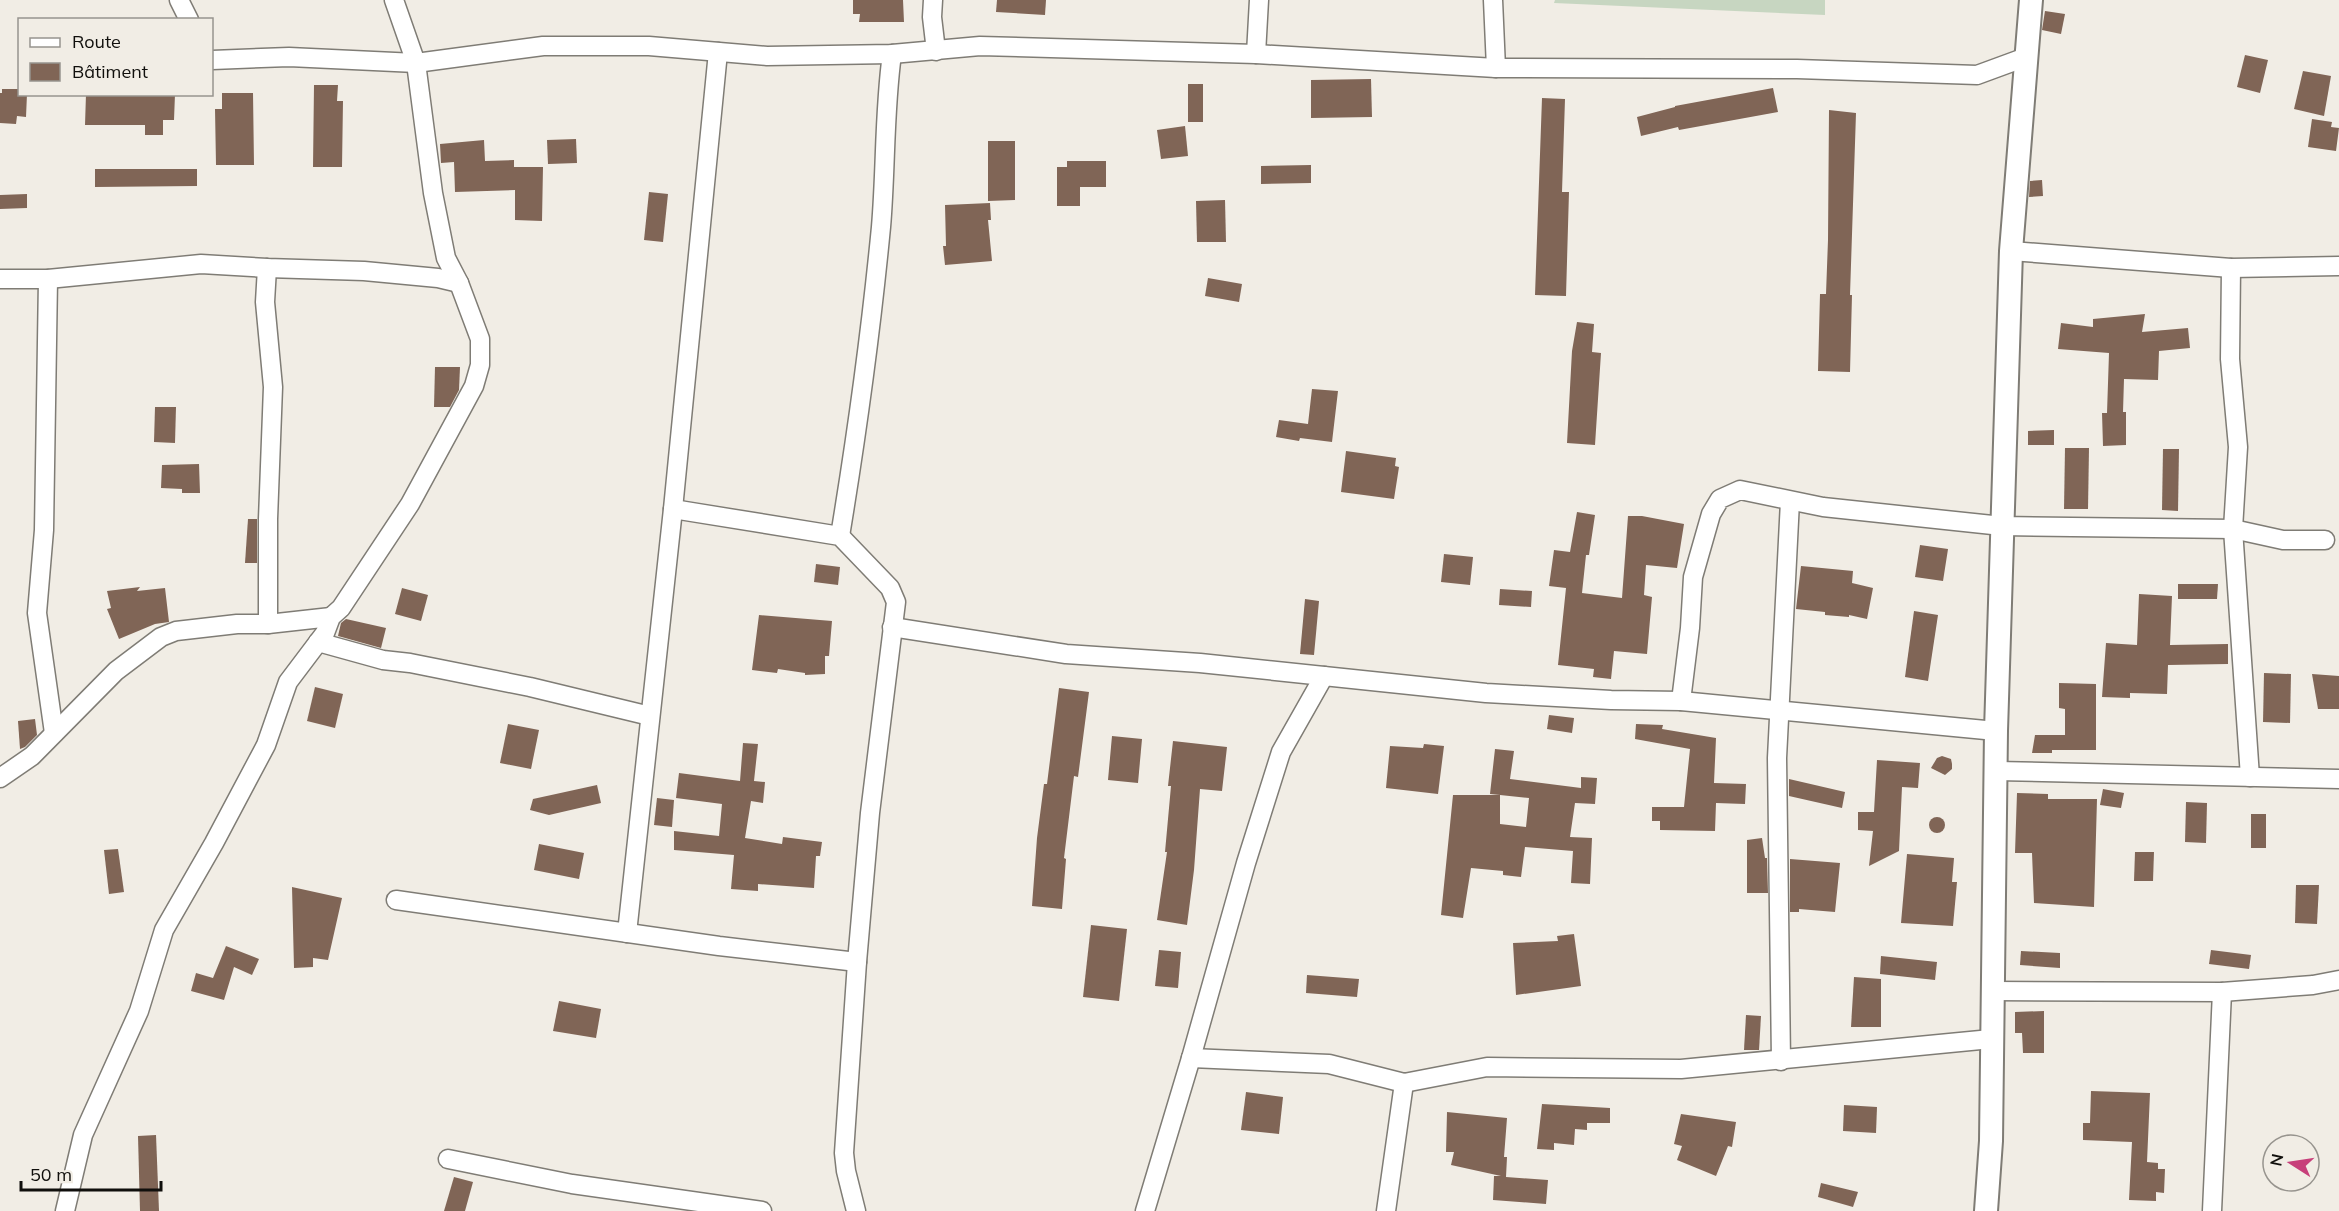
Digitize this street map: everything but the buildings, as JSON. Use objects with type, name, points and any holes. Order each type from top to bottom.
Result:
[{"type":"main road","points":[[1986,1211],[1991,1141],[1996,731],[2011,251],[2031,0]]},
{"type":"street","points":[[179,0],[188,18]]},
{"type":"street","points":[[65,1211],[83,1135],[139,1011],[164,930],[266,745],[288,682],[325,633],[331,617],[341,608],[410,504],[474,386],[480,365],[480,339],[459,283],[446,258],[433,193],[416,63],[394,0]]},
{"type":"street","points":[[933,0],[932,17],[936,51]]},
{"type":"street","points":[[1256,54],[1259,0]]},
{"type":"street","points":[[1493,0],[1496,68]]},
{"type":"street","points":[[213,60],[289,57],[416,63],[543,45],[649,46],[767,56],[892,54],[980,46],[1256,54],[1496,68],[1797,69],[1977,75],[2026,57]]},
{"type":"street","points":[[627,933],[673,509],[718,52]]},
{"type":"street","points":[[840,536],[864,375],[880,237],[886,92],[892,54]]},
{"type":"street","points":[[2011,251],[2231,268],[2339,266]]},
{"type":"street","points":[[0,279],[48,279],[201,264],[364,271],[438,278],[459,283]]},
{"type":"street","points":[[267,268],[265,302],[273,387],[268,519],[268,624]]},
{"type":"street","points":[[2231,268],[2230,359],[2238,447],[2233,529],[2250,777]]},
{"type":"street","points":[[48,279],[44,530],[38,614],[54,733]]},
{"type":"street","points":[[1681,701],[1690,628],[1693,577],[1711,514],[1720,499],[1740,490],[1823,507],[2002,526],[2233,529],[2283,540],[2325,540]]},
{"type":"street","points":[[1781,1060],[1776,758],[1790,501]]},
{"type":"street","points":[[673,509],[840,536],[890,588],[896,602],[870,813],[844,1153],[856,1211]]},
{"type":"street","points":[[0,778],[32,756],[116,671],[161,637],[176,630],[331,617]]},
{"type":"street","points":[[892,627],[1066,654],[1200,663],[1486,693],[1611,700],[1681,701],[1996,731]]},
{"type":"street","points":[[318,642],[383,660],[410,663],[530,687],[650,716]]},
{"type":"street","points":[[1145,1211],[1281,752],[1324,676]]},
{"type":"street","points":[[1997,771],[2339,779]]},
{"type":"street","points":[[396,900],[627,933],[857,962]]},
{"type":"street","points":[[1993,991],[2222,992],[2313,986],[2339,980]]},
{"type":"street","points":[[2212,1211],[2222,992]]},
{"type":"street","points":[[1191,1058],[1329,1064],[1404,1083],[1487,1067],[1680,1069],[1991,1039]]},
{"type":"street","points":[[1386,1211],[1404,1083]]},
{"type":"street","points":[[448,1159],[545,1179],[679,1201],[762,1211]]},
{"type":"green space","points":[[1555,0],[1825,0],[1825,15],[1554,3]]}]
